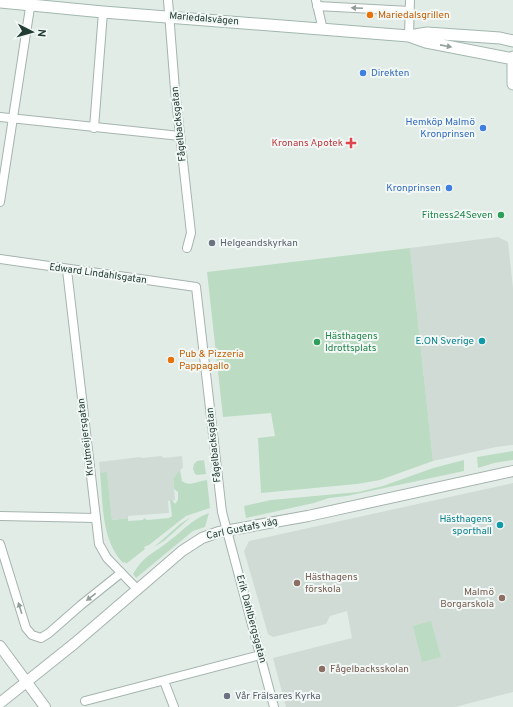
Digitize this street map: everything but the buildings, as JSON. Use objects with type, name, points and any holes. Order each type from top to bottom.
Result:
[{"type":"main road","name":"Mariedalsvägen","points":[[0,2],[31,2],[103,12],[169,16],[323,30],[409,36],[427,33],[500,38],[513,41]]},
{"type":"main road","name":"Mariedalsvägen","points":[[409,36],[426,42],[513,58]]},
{"type":"main road","points":[[513,58],[513,84]]},
{"type":"street","name":"Fågelbacksgatan","points":[[168,0],[174,90],[191,233],[186,248]]},
{"type":"street","points":[[409,36],[410,0]]},
{"type":"street","points":[[0,202],[31,2]]},
{"type":"street","points":[[323,30],[317,3],[410,11]]},
{"type":"street","points":[[94,128],[103,12]]},
{"type":"street","points":[[0,117],[180,136]]},
{"type":"street","name":"Edward Lindahlsgatan","points":[[0,259],[196,288]]},
{"type":"street","name":"Krutmeijersgatan","points":[[67,270],[100,544],[107,558],[138,590]]},
{"type":"street","name":"Fågelbacksgatan","points":[[196,288],[220,500],[227,531]]},
{"type":"street","name":"Carl Gustafs väg","points":[[0,702],[26,683],[138,590],[182,551],[208,535],[308,516],[513,471]]},
{"type":"street","points":[[0,516],[96,518]]},
{"type":"street","name":"Erik Dahlbergsgatan","points":[[227,531],[274,707]]},
{"type":"street","points":[[0,544],[26,628],[32,635],[41,638],[121,573]]},
{"type":"street","points":[[0,646],[45,707]]},
{"type":"street","points":[[85,701],[260,655]]},
{"type":"street","points":[[164,681],[174,707]]},
{"type":"shaded area","points":[[498,237],[508,242],[513,288],[513,445],[496,447],[433,461],[410,248]]},
{"type":"shaded area","points":[[161,456],[164,458],[182,456],[183,467],[173,478],[175,500],[168,501],[169,513],[128,516],[128,518],[112,520],[107,473],[100,473],[99,462]]},
{"type":"shaded area","points":[[513,483],[513,692],[455,707],[286,707],[273,658],[352,638],[347,611],[330,616],[326,624],[273,637],[268,634],[244,551],[249,541]]},
{"type":"green space","name":"Hästhagens Idrottsplats","points":[[410,248],[433,461],[380,480],[357,484],[261,493],[258,438],[275,436],[271,413],[223,417],[207,272]]},
{"type":"green space","points":[[513,451],[513,460],[494,463],[478,468],[477,457]]},
{"type":"green space","points":[[204,460],[206,474],[195,474],[193,469],[194,464],[197,461]]},
{"type":"green space","points":[[464,460],[464,471],[347,496],[329,498],[314,503],[246,518],[244,506],[271,500],[358,492],[383,486],[433,468]]},
{"type":"green space","points":[[180,470],[182,481],[185,483],[191,484],[207,480],[210,508],[186,516],[149,545],[144,547],[145,549],[126,564],[125,562],[123,563],[116,554],[111,543],[104,521],[100,473],[107,472],[112,520],[128,518],[128,521],[143,520],[144,518],[147,520],[169,518],[172,516],[170,500],[172,500],[175,504],[178,500],[178,492],[174,489],[173,478]]},
{"type":"green space","points":[[209,513],[205,527],[193,531],[136,578],[133,574],[145,558],[193,522]]},
{"type":"green space","points":[[191,517],[164,541],[154,547],[180,524]]},
{"type":"green space","points":[[431,621],[441,657],[422,662],[413,626]]},
{"type":"place","name":"Mariedalsgrillen","points":[[370,15]]},
{"type":"place","name":"Direkten","points":[[363,73]]},
{"type":"place","name":"Hemköp Malmö Kronprinsen","points":[[483,128]]},
{"type":"place","name":"Kronans Apotek","points":[[351,143]]},
{"type":"place","name":"Kronprinsen","points":[[449,188]]},
{"type":"place","name":"Fitness24Seven","points":[[501,215]]},
{"type":"place","name":"Helgeandskyrkan","points":[[212,243]]},
{"type":"place","name":"E.ON Sverige","points":[[482,341]]},
{"type":"place","name":"Hästhagens Idrottsplats","points":[[317,342]]},
{"type":"place","name":"Pub & Pizzeria Pappagallo","points":[[171,360]]},
{"type":"place","name":"Hästhagens sporthall","points":[[500,525]]},
{"type":"place","name":"Hästhagens förskola","points":[[297,583]]},
{"type":"place","name":"Malmö Borgarskola","points":[[502,598]]},
{"type":"place","name":"Fågelbacksskolan","points":[[322,669]]},
{"type":"place","name":"Vår Frälsares Kyrka","points":[[227,696]]}]
